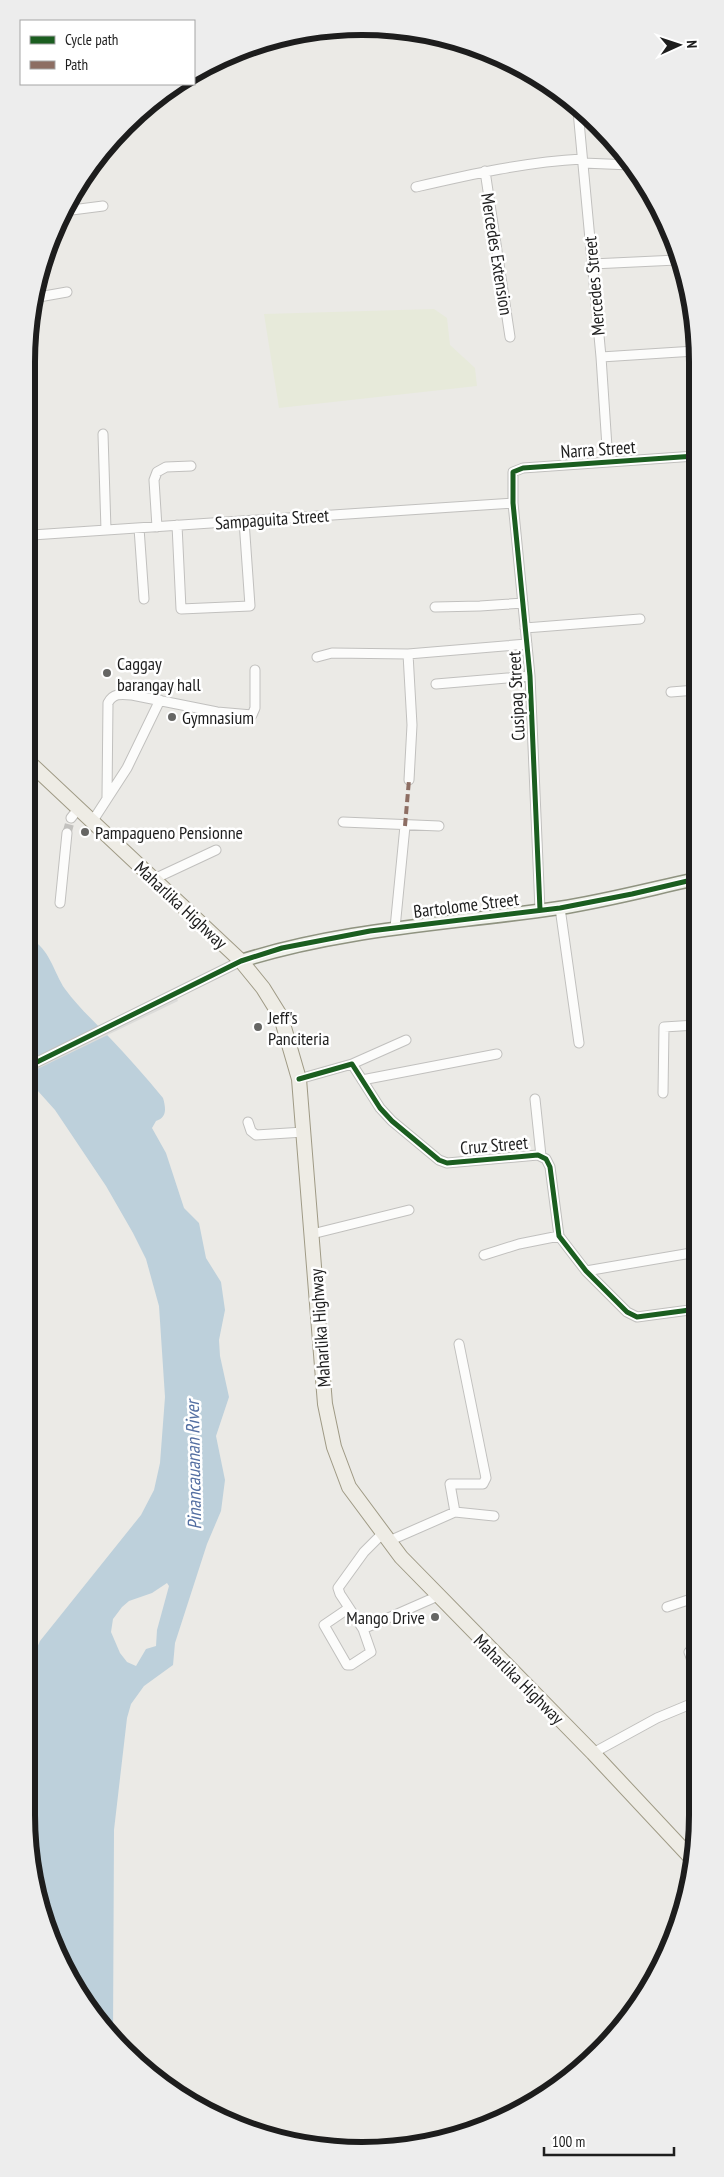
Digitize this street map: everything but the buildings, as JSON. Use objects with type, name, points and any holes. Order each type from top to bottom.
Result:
[{"type":"main road","name":"Maharlika Highway","points":[[35,768],[75,813],[92,822],[241,961],[263,988],[281,1017],[300,1079],[326,1404],[334,1447],[350,1487],[386,1537],[438,1596],[593,1753],[686,1853]]},
{"type":"street","name":"Mercedes Street","points":[[579,117],[601,357],[608,462]]},
{"type":"street","name":"Mercedes Extension","points":[[416,187],[485,171],[547,161],[583,161],[623,165]]},
{"type":"street","name":"Mercedes Extension","points":[[485,171],[510,337]]},
{"type":"street","points":[[73,209],[103,206]]},
{"type":"street","points":[[592,264],[673,260]]},
{"type":"street","points":[[41,297],[67,292]]},
{"type":"street","points":[[601,357],[688,351]]},
{"type":"street","points":[[103,434],[106,530]]},
{"type":"street","name":"Narra Street","points":[[512,481],[513,472],[519,468],[689,456]]},
{"type":"street","points":[[157,527],[154,480],[157,472],[166,468],[191,466]]},
{"type":"street","name":"Cusipag Street","points":[[512,481],[530,676],[540,910]]},
{"type":"street","name":"Sampaguita Street","points":[[35,535],[513,503]]},
{"type":"street","points":[[177,525],[182,609],[250,606],[244,521]]},
{"type":"street","points":[[139,528],[144,599]]},
{"type":"street","points":[[436,607],[523,603]]},
{"type":"street","points":[[526,628],[640,619]]},
{"type":"street","points":[[317,657],[339,653],[408,654],[527,644]]},
{"type":"street","points":[[408,654],[412,724],[409,780]]},
{"type":"street","points":[[107,796],[108,703],[110,698],[120,694],[217,712],[252,716],[255,708],[255,670]]},
{"type":"street","points":[[436,684],[530,676]]},
{"type":"street","points":[[671,692],[689,691]]},
{"type":"street","points":[[92,822],[107,796],[127,768],[160,700]]},
{"type":"street","points":[[343,822],[439,826]]},
{"type":"street","points":[[395,928],[405,826]]},
{"type":"street","points":[[60,902],[67,833]]},
{"type":"street","points":[[154,879],[216,850]]},
{"type":"street","name":"Bartolome Street","points":[[241,961],[282,948],[395,928],[560,908],[632,894],[689,880]]},
{"type":"street","points":[[560,908],[579,1043]]},
{"type":"street","points":[[35,1064],[241,961]]},
{"type":"street","points":[[664,1093],[664,1027],[689,1025]]},
{"type":"street","points":[[300,1079],[352,1064],[406,1040]]},
{"type":"street","points":[[362,1080],[497,1054]]},
{"type":"street","name":"Cruz Street","points":[[352,1064],[380,1108],[392,1121],[439,1160],[447,1163],[462,1163],[541,1156],[546,1159],[550,1167],[559,1236]]},
{"type":"street","points":[[535,1099],[541,1156]]},
{"type":"street","points":[[248,1122],[252,1131],[256,1134],[304,1132]]},
{"type":"street","points":[[312,1234],[409,1210]]},
{"type":"street","points":[[484,1255],[519,1244],[559,1236],[586,1271],[632,1315],[637,1317],[689,1310]]},
{"type":"street","points":[[586,1271],[689,1253]]},
{"type":"street","points":[[455,1512],[450,1484],[483,1484],[486,1478],[459,1344]]},
{"type":"street","points":[[349,1608],[324,1625],[347,1665],[351,1665],[371,1652],[363,1629],[338,1588],[364,1552],[386,1537],[455,1512],[494,1516]]},
{"type":"street","points":[[363,1629],[438,1596]]},
{"type":"street","points":[[666,1607],[689,1600]]},
{"type":"street","points":[[593,1753],[657,1718],[689,1705]]},
{"type":"green space","points":[[434,309],[447,318],[450,345],[475,368],[477,386],[279,408],[264,314]]},
{"type":"water","name":"Pinancauanan River","points":[[35,942],[47,954],[61,983],[75,1002],[163,1098],[164,1115],[160,1120],[156,1121],[152,1128],[166,1153],[184,1208],[199,1223],[206,1258],[221,1282],[225,1310],[219,1340],[220,1356],[229,1397],[216,1436],[225,1480],[221,1511],[207,1544],[175,1643],[173,1665],[144,1686],[131,1704],[127,1718],[114,1830],[113,2027],[90,1997],[69,1960],[52,1920],[41,1879],[35,1815],[35,1652],[40,1641],[141,1515],[154,1490],[160,1463],[165,1397],[159,1306],[146,1259],[106,1186],[55,1110],[35,1088]],"holes":[[[167,1583],[169,1586],[157,1630],[156,1646],[146,1649],[136,1666],[127,1662],[120,1653],[111,1632],[113,1619],[122,1607],[129,1601],[152,1593]]]},
{"type":"pier","points":[[173,990],[178,1001],[35,1070],[35,1057]]},
{"type":"tunnel","points":[[67,833],[71,818]]},
{"type":"marked path","points":[[405,826],[409,780]]},
{"type":"cycle path","points":[[540,910],[530,676],[513,503],[513,472],[523,468],[689,456]]},
{"type":"cycle path","points":[[35,1063],[241,961],[282,948],[370,931],[560,908],[689,881]]},
{"type":"cycle path","points":[[299,1079],[352,1064],[380,1108],[392,1121],[439,1160],[447,1163],[538,1155],[546,1159],[550,1167],[559,1236],[586,1271],[627,1312],[637,1317],[689,1310]]},
{"type":"place","name":"Caggay barangay hall","points":[[107,673]]},
{"type":"place","name":"Gymnasium","points":[[172,717]]},
{"type":"place","name":"Pampagueno Pensionne","points":[[85,832]]},
{"type":"place","name":"Jeff's Panciteria","points":[[258,1027]]},
{"type":"place","name":"Mango Drive","points":[[435,1617]]}]
